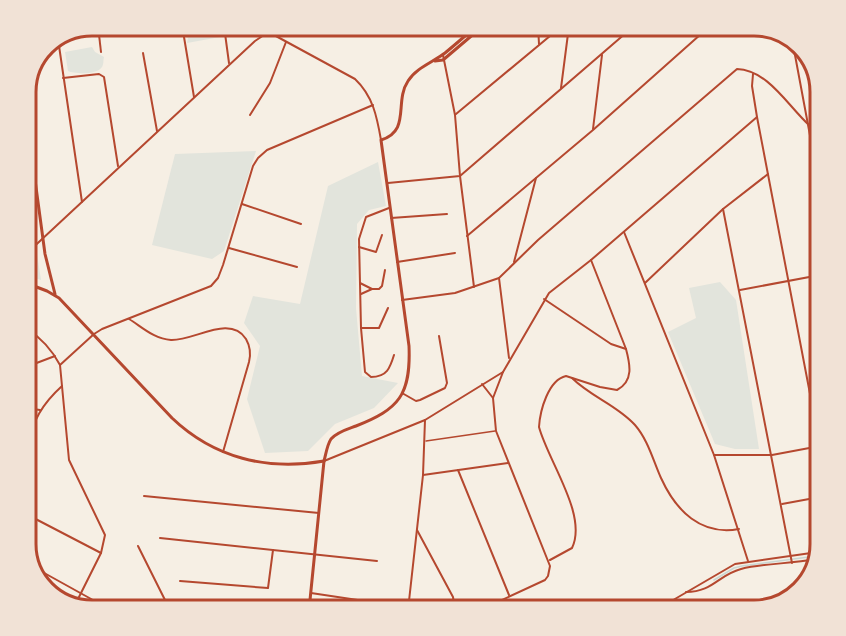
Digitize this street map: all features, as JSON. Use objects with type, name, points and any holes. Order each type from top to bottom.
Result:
[{"type":"street","points":[[99,36],[101,52]]},
{"type":"street","points":[[226,36],[230,63]]},
{"type":"street","points":[[36,245],[262,36]]},
{"type":"street","points":[[277,36],[355,80],[366,91],[373,105],[381,140],[398,262],[409,364],[402,393],[394,406],[381,416],[334,436],[328,446],[324,461],[310,600]]},
{"type":"street","points":[[443,57],[466,36]]},
{"type":"street","points":[[381,140],[390,137],[398,129],[403,95],[408,80],[470,36]]},
{"type":"street","points":[[539,36],[539,44]]},
{"type":"street","points":[[455,115],[549,36]]},
{"type":"street","points":[[561,90],[568,36]]},
{"type":"street","points":[[387,183],[460,176],[623,36]]},
{"type":"street","points":[[467,236],[593,130],[698,36]]},
{"type":"street","points":[[184,37],[194,97]]},
{"type":"street","points":[[250,115],[270,83],[286,42]]},
{"type":"street","points":[[59,48],[82,202]]},
{"type":"street","points":[[143,53],[158,131]]},
{"type":"street","points":[[795,54],[810,131]]},
{"type":"street","points":[[593,130],[602,55]]},
{"type":"street","points":[[443,57],[455,115],[474,288]]},
{"type":"street","points":[[402,300],[455,293],[499,278],[514,262],[733,71],[742,69],[771,84],[809,125]]},
{"type":"street","points":[[63,78],[99,74],[104,77],[118,168]]},
{"type":"street","points":[[753,74],[752,86],[757,117],[810,396]]},
{"type":"street","points":[[60,365],[94,334],[211,286],[218,278],[253,166],[258,158],[267,150],[373,105]]},
{"type":"street","points":[[501,600],[545,580],[550,571],[549,561],[496,431],[493,398],[509,360],[544,299],[757,117]]},
{"type":"street","points":[[645,283],[723,208],[768,174]]},
{"type":"street","points":[[514,262],[536,178]]},
{"type":"street","points":[[36,187],[47,269],[55,295]]},
{"type":"street","points":[[242,204],[301,224]]},
{"type":"street","points":[[389,208],[366,217],[359,238],[363,365],[367,374],[377,377],[385,375],[390,370],[394,355]]},
{"type":"street","points":[[723,208],[792,562]]},
{"type":"street","points":[[391,218],[447,214]]},
{"type":"street","points":[[624,232],[714,455],[748,561]]},
{"type":"street","points":[[359,247],[376,252],[382,235]]},
{"type":"street","points":[[229,248],[297,267]]},
{"type":"street","points":[[398,262],[455,253]]},
{"type":"street","points":[[549,561],[572,548],[577,533],[569,500],[539,427],[551,389],[558,379],[570,376],[608,390],[617,390],[625,384],[630,373],[626,349],[591,260]]},
{"type":"street","points":[[361,294],[382,286],[385,270]]},
{"type":"street","points":[[740,290],[810,277]]},
{"type":"street","points":[[499,278],[509,360]]},
{"type":"street","points":[[360,283],[372,289]]},
{"type":"street","points":[[36,287],[55,295],[179,424],[211,448],[239,459],[296,465],[324,461],[425,420],[503,372]]},
{"type":"street","points":[[544,299],[611,344],[626,349]]},
{"type":"street","points":[[361,328],[380,328],[388,308]]},
{"type":"street","points":[[129,318],[152,335],[172,340],[230,327],[241,332],[245,337],[250,350],[249,362],[223,453]]},
{"type":"street","points":[[36,336],[55,356],[60,365],[69,460],[104,531],[105,538],[101,553],[78,598]]},
{"type":"street","points":[[402,393],[420,400],[442,391],[447,386],[439,336]]},
{"type":"street","points":[[36,364],[55,356]]},
{"type":"street","points":[[570,376],[584,389],[636,425],[651,452],[662,480],[683,512],[707,528],[720,531],[738,530]]},
{"type":"street","points":[[482,384],[493,398]]},
{"type":"street","points":[[36,421],[47,399],[62,386]]},
{"type":"street","points":[[36,409],[40,410]]},
{"type":"street","points":[[409,600],[423,475],[425,420]]},
{"type":"street","points":[[714,455],[772,455],[810,448]]},
{"type":"street","points":[[423,475],[508,463]]},
{"type":"street","points":[[458,470],[509,596]]},
{"type":"street","points":[[144,496],[319,513]]},
{"type":"street","points":[[781,504],[810,499]]},
{"type":"street","points":[[36,519],[101,553]]},
{"type":"street","points":[[417,530],[453,600]]},
{"type":"street","points":[[160,538],[377,561]]},
{"type":"street","points":[[138,546],[165,600]]},
{"type":"street","points":[[180,581],[268,588],[273,550]]},
{"type":"street","points":[[673,600],[735,564],[809,554]]},
{"type":"street","points":[[686,592],[705,590],[730,574],[744,569],[807,561]]},
{"type":"street","points":[[45,573],[93,600]]},
{"type":"street","points":[[310,593],[358,600]]},
{"type":"lane","points":[[425,441],[496,431]]},
{"type":"shaded area","points":[[186,36],[220,37],[187,43],[188,38]]},
{"type":"shaded area","points":[[92,47],[95,52],[104,57],[103,65],[99,70],[91,73],[68,71],[65,52]]},
{"type":"shaded area","points":[[256,151],[224,251],[212,259],[152,245],[175,154]]},
{"type":"shaded area","points":[[378,162],[386,206],[369,210],[357,224],[356,308],[362,376],[398,383],[374,408],[335,424],[308,451],[265,453],[247,399],[260,346],[244,323],[253,296],[300,304],[328,186]]},
{"type":"shaded area","points":[[37,254],[41,280],[36,278]]},
{"type":"shaded area","points":[[720,282],[736,300],[759,449],[735,449],[715,444],[668,332],[696,318],[689,288]]},
{"type":"waterway","points":[[714,580],[742,566],[808,557]]}]
